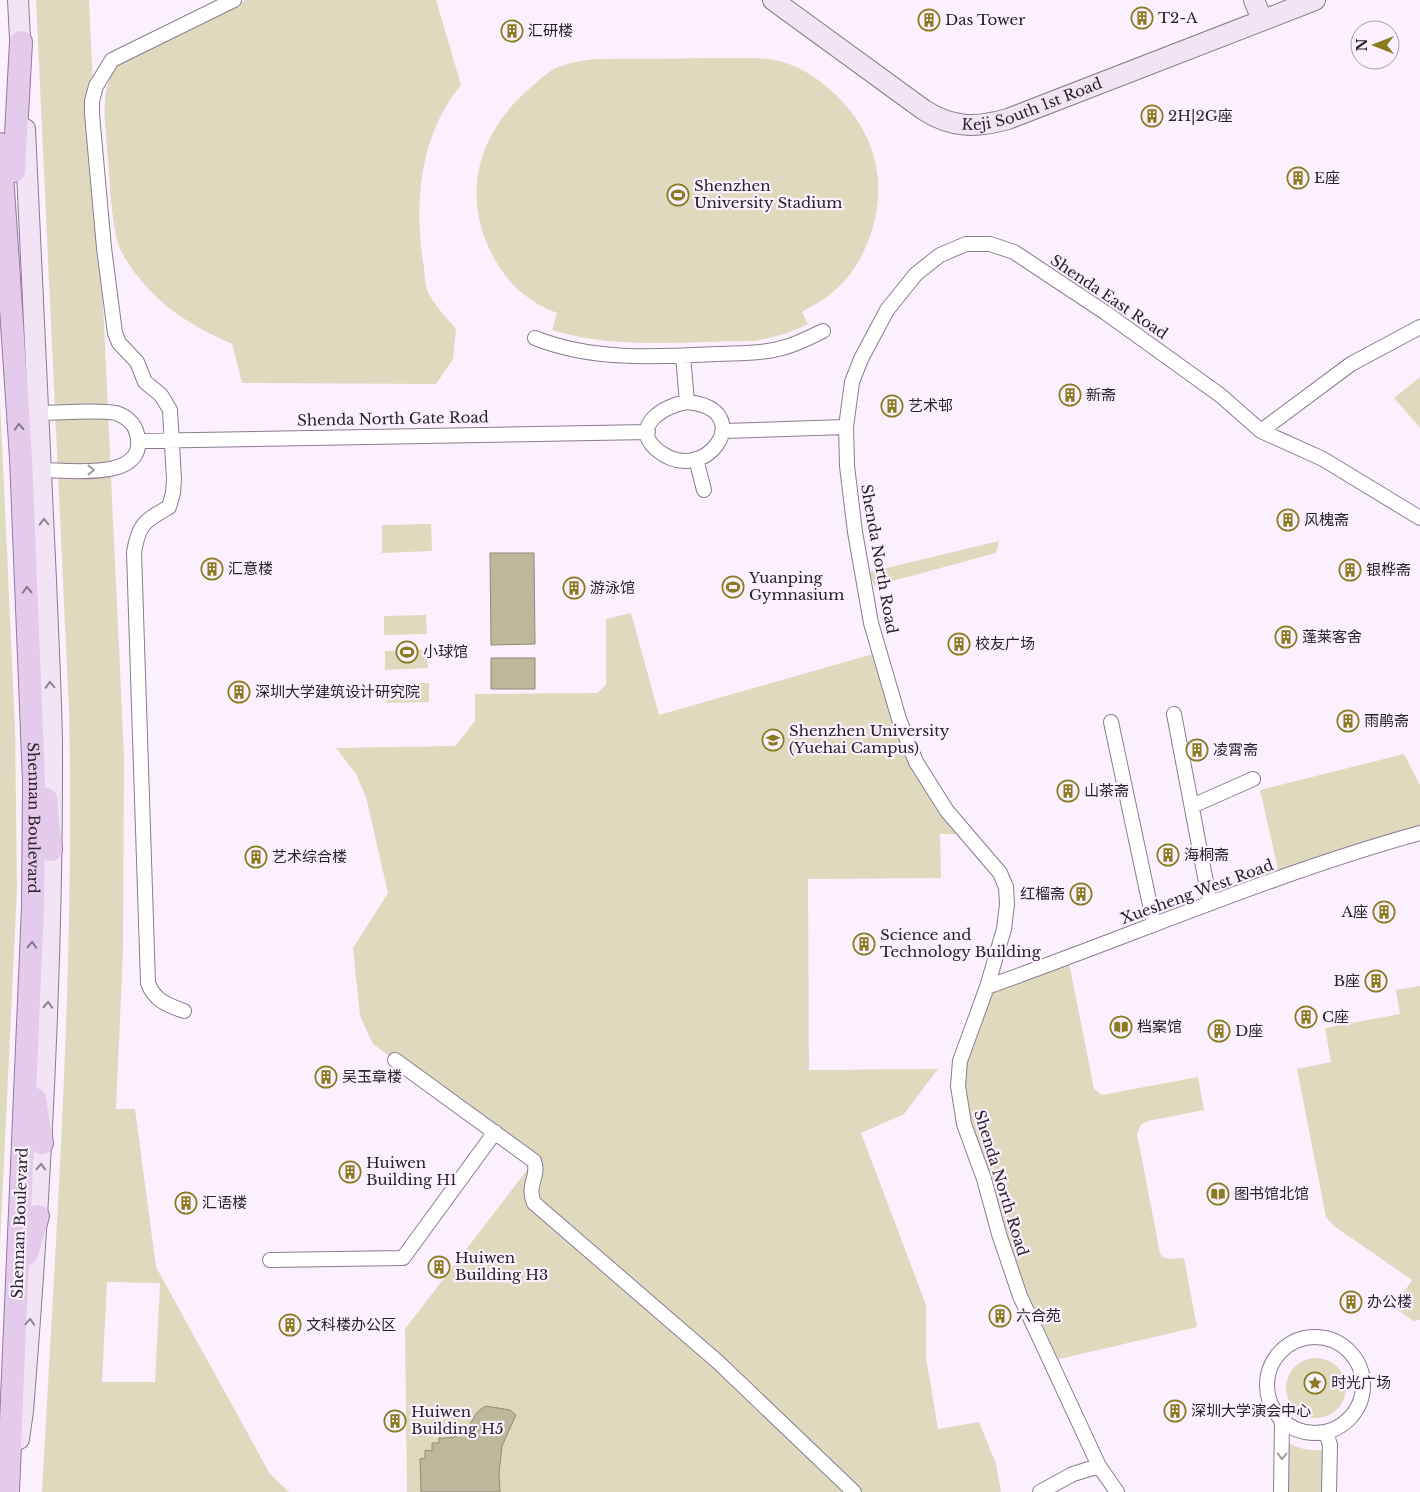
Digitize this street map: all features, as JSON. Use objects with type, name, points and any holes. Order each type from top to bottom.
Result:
[{"type":"main road","points":[[9,1492],[23,1411],[38,1216],[49,981],[52,738],[42,470],[18,0]]},
{"type":"main road","name":"Keji South 1st Road","points":[[773,0],[924,110],[945,122],[967,126],[1008,119],[1315,0]]},
{"type":"main road","points":[[1254,0],[1262,20]]},
{"type":"main road","points":[[9,264],[20,42]]},
{"type":"main road","name":"Shennan Boulevard","points":[[0,144],[9,264],[28,614],[34,782],[33,907],[9,1492]]},
{"type":"main road","points":[[28,614],[51,850]]},
{"type":"main road","points":[[27,1049],[42,1143]]},
{"type":"main road","points":[[17,1290],[38,1216]]},
{"type":"street","points":[[184,1011],[163,1003],[152,993],[148,983],[134,552],[137,533],[146,520],[169,507],[174,493],[173,440],[167,402],[144,382],[137,362],[119,343],[115,333],[104,248],[92,101],[103,72],[112,60],[234,0]]},
{"type":"street","name":"Shenda East Road","points":[[846,427],[852,382],[861,359],[886,310],[916,274],[940,255],[966,244],[990,244],[1014,252],[1106,313],[1220,395],[1261,431],[1323,459],[1420,518]]},
{"type":"street","points":[[1261,431],[1278,416],[1351,364],[1420,328]]},
{"type":"street","points":[[535,338],[557,347],[579,352],[683,356],[775,350],[795,345],[823,331]]},
{"type":"street","points":[[683,356],[687,402]]},
{"type":"street","points":[[687,402],[696,403],[716,414],[722,423],[724,431],[717,446],[707,454],[696,459],[681,460],[666,456],[654,447],[648,432],[653,417],[659,411],[676,403],[687,402]]},
{"type":"street","points":[[39,413],[117,413],[130,421],[137,433],[138,441],[135,455],[118,469],[42,470]]},
{"type":"street","points":[[724,431],[846,427]]},
{"type":"street","name":"Shenda North Road","points":[[846,427],[847,466],[855,532],[871,623],[899,719],[916,762],[947,812],[1000,873],[1006,887],[1007,904],[1004,928],[987,987],[960,1061],[958,1086],[964,1124],[984,1179],[999,1234],[1020,1296],[1099,1466],[1117,1492]]},
{"type":"street","name":"Shenda North Gate Road","points":[[138,441],[648,432]]},
{"type":"street","points":[[696,459],[704,490]]},
{"type":"street","points":[[1174,714],[1210,903]]},
{"type":"street","points":[[1111,722],[1154,924]]},
{"type":"street","points":[[1192,806],[1253,779]]},
{"type":"street","name":"Xuesheng West Road","points":[[987,987],[1210,903],[1382,843],[1420,833]]},
{"type":"street","points":[[395,1060],[534,1161],[537,1170],[530,1189],[534,1203],[718,1362],[854,1492]]},
{"type":"street","points":[[270,1260],[403,1258],[495,1132]]},
{"type":"street","points":[[1313,1337],[1325,1338],[1345,1347],[1352,1355],[1362,1375],[1363,1386],[1358,1405],[1352,1415],[1345,1422],[1326,1432],[1304,1432],[1282,1420],[1270,1402],[1267,1391],[1269,1370],[1279,1352],[1294,1341],[1313,1337]]},
{"type":"street","points":[[1281,1492],[1282,1420]]},
{"type":"street","points":[[1326,1432],[1330,1445],[1329,1492]]},
{"type":"street","points":[[1040,1492],[1073,1474],[1099,1466]]},
{"type":"shaded area","points":[[36,0],[89,0],[124,757],[123,950],[116,1109],[135,1109],[156,1267],[270,1474],[289,1492],[42,1492],[67,1004],[70,808],[69,710]],"holes":[[[107,1282],[160,1283],[155,1382],[102,1382]]]},
{"type":"shaded area","points":[[246,0],[436,0],[461,85],[447,104],[436,125],[423,169],[420,192],[420,239],[427,289],[437,307],[456,329],[453,359],[436,384],[242,383],[232,344],[191,323],[167,307],[135,273],[122,253],[117,240],[113,217],[105,127],[106,94],[112,74],[117,64],[202,25]]},
{"type":"shaded area","name":"Shenzhen University Stadium","points":[[744,58],[783,62],[808,73],[836,95],[862,128],[876,164],[878,202],[868,241],[854,268],[845,280],[823,300],[802,312],[808,324],[788,333],[768,338],[753,341],[651,343],[601,340],[552,330],[557,313],[536,303],[518,290],[498,264],[482,231],[477,208],[480,164],[498,123],[513,105],[546,74],[566,64],[595,59]]},
{"type":"shaded area","points":[[1420,377],[1420,428],[1394,398]]},
{"type":"shaded area","points":[[0,399],[15,728],[17,889],[0,1246]]},
{"type":"shaded area","points":[[431,524],[432,551],[382,553],[382,525]]},
{"type":"shaded area","points":[[999,541],[996,553],[874,586],[870,572]]},
{"type":"shaded area","points":[[490,553],[534,553],[535,644],[491,645]]},
{"type":"shaded area","points":[[631,613],[659,715],[880,652],[916,762],[966,834],[940,834],[941,878],[808,879],[809,1070],[938,1069],[904,1114],[861,1133],[926,1305],[926,1358],[938,1429],[979,1422],[996,1464],[1001,1492],[407,1492],[405,1329],[534,1161],[373,1044],[360,1016],[353,948],[388,893],[366,797],[356,774],[336,748],[455,746],[475,721],[475,694],[597,693],[606,685],[606,619]]},
{"type":"shaded area","points":[[426,615],[427,634],[384,635],[384,616]]},
{"type":"shaded area","points":[[427,650],[428,668],[385,670],[385,651]]},
{"type":"shaded area","points":[[491,658],[535,658],[535,689],[491,689]]},
{"type":"shaded area","points":[[429,683],[429,702],[386,703],[386,684]]},
{"type":"shaded area","points":[[1404,754],[1420,785],[1420,828],[1279,874],[1260,790]]},
{"type":"shaded area","points":[[1068,958],[1094,1089],[1102,1095],[1198,1077],[1204,1110],[1148,1121],[1141,1125],[1137,1134],[1160,1253],[1162,1257],[1171,1259],[1184,1258],[1197,1327],[1051,1361],[1020,1296],[958,1086],[987,987]]},
{"type":"shaded area","points":[[1420,986],[1420,1320],[1413,1321],[1394,1307],[1412,1280],[1334,1226],[1326,1217],[1297,1069],[1331,1062],[1325,1028],[1400,1014],[1396,990]]},
{"type":"shaded area","points":[[1316,1358],[1333,1363],[1341,1371],[1346,1388],[1341,1405],[1333,1413],[1316,1418],[1299,1413],[1291,1405],[1286,1388],[1291,1371],[1299,1363]]},
{"type":"shaded area","points":[[486,1406],[510,1410],[516,1415],[502,1446],[499,1473],[500,1492],[421,1492],[420,1459],[425,1458],[425,1450],[432,1451],[432,1443],[439,1443],[439,1438],[451,1438],[459,1435],[469,1426],[475,1415]]},
{"type":"shaded area","points":[[1287,1442],[1304,1449],[1323,1450],[1322,1492],[1287,1492]]},
{"type":"place","name":"T2-A","points":[[1142,18]]},
{"type":"place","name":"Das Tower","points":[[929,20]]},
{"type":"place","name":"汇研楼","points":[[512,31]]},
{"type":"place","name":"2H|2G座","points":[[1152,116]]},
{"type":"place","name":"E座","points":[[1298,178]]},
{"type":"place","name":"Shenzhen University Stadium","points":[[678,195]]},
{"type":"place","name":"新斋","points":[[1070,395]]},
{"type":"place","name":"艺术邨","points":[[892,406]]},
{"type":"place","name":"风槐斋","points":[[1288,520]]},
{"type":"place","name":"汇意楼","points":[[212,569]]},
{"type":"place","name":"银桦斋","points":[[1350,570]]},
{"type":"place","name":"Yuanping Gymnasium","points":[[733,587]]},
{"type":"place","name":"游泳馆","points":[[574,588]]},
{"type":"place","name":"蓬莱客舍","points":[[1286,637]]},
{"type":"place","name":"校友广场","points":[[959,644]]},
{"type":"place","name":"小球馆","points":[[407,652]]},
{"type":"place","name":"深圳大学建筑设计研究院","points":[[239,692]]},
{"type":"place","name":"雨鹃斋","points":[[1348,721]]},
{"type":"place","name":"Shenzhen University (Yuehai Campus)","points":[[773,740]]},
{"type":"place","name":"凌霄斋","points":[[1197,750]]},
{"type":"place","name":"山茶斋","points":[[1068,791]]},
{"type":"place","name":"海桐斋","points":[[1168,855]]},
{"type":"place","name":"艺术综合楼","points":[[256,857]]},
{"type":"place","name":"红榴斋","points":[[1081,894]]},
{"type":"place","name":"A座","points":[[1384,912]]},
{"type":"place","name":"Science and Technology Building","points":[[864,944]]},
{"type":"place","name":"B座","points":[[1376,981]]},
{"type":"place","name":"C座","points":[[1306,1017]]},
{"type":"place","name":"档案馆","points":[[1121,1027]]},
{"type":"place","name":"D座","points":[[1219,1031]]},
{"type":"place","name":"吴玉章楼","points":[[326,1077]]},
{"type":"place","name":"Huiwen Building H1","points":[[350,1172]]},
{"type":"place","name":"图书馆北馆","points":[[1218,1194]]},
{"type":"place","name":"汇语楼","points":[[186,1203]]},
{"type":"place","name":"Huiwen Building H3","points":[[439,1267]]},
{"type":"place","name":"办公楼","points":[[1351,1302]]},
{"type":"place","name":"六合苑","points":[[1000,1316]]},
{"type":"place","name":"文科楼办公区","points":[[290,1325]]},
{"type":"place","name":"时光广场","points":[[1315,1383]]},
{"type":"place","name":"深圳大学演会中心","points":[[1175,1411]]},
{"type":"place","name":"Huiwen Building H5","points":[[395,1421]]}]
